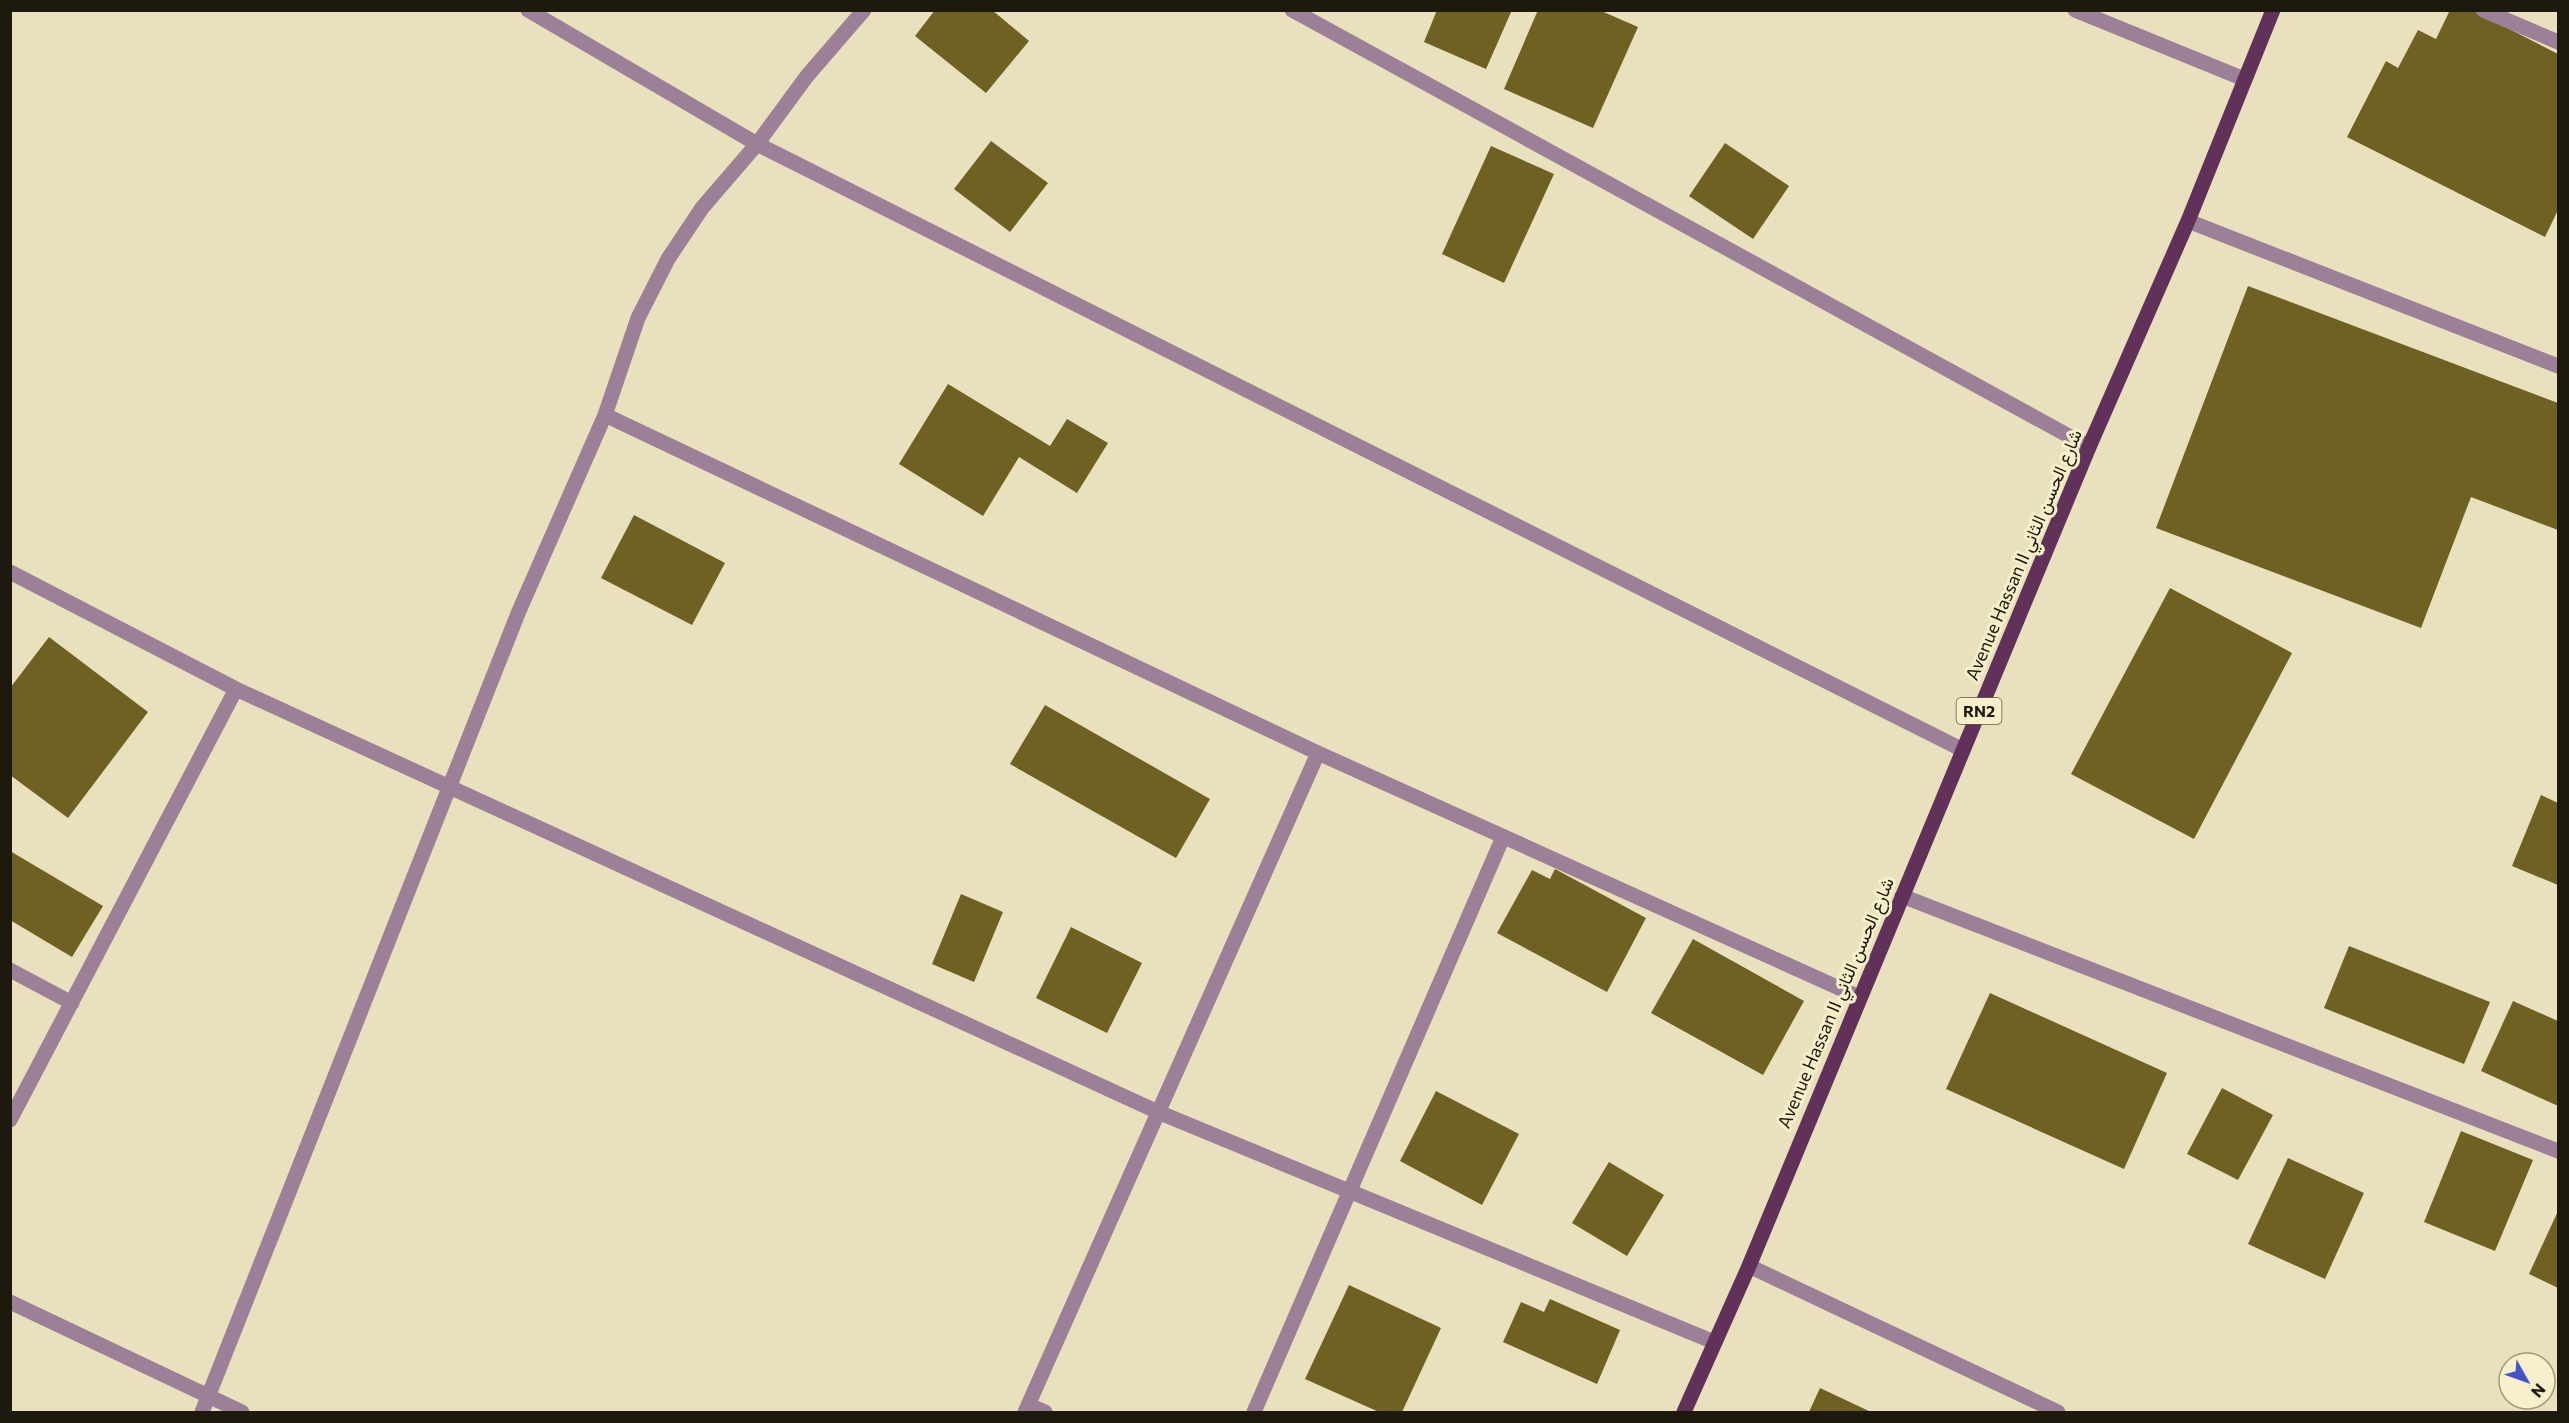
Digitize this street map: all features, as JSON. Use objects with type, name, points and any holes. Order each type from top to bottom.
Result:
[{"type":"main road","name":"Avenue Hassan II شارع الحسن الثاني","points":[[1684,1413],[1749,1266],[2089,447],[2188,221],[2273,10]]},
{"type":"street","points":[[528,10],[757,144],[1963,750]]},
{"type":"street","points":[[202,1413],[210,1398],[519,611],[605,416],[638,318],[668,259],[702,208],[757,144],[807,76],[864,10]]},
{"type":"street","points":[[1292,10],[2089,447]]},
{"type":"street","points":[[2075,10],[2244,79]]},
{"type":"street","points":[[2483,10],[2559,42]]},
{"type":"street","points":[[2188,221],[2559,366]]},
{"type":"street","points":[[605,416],[1318,753],[1859,997]]},
{"type":"street","points":[[10,572],[236,689],[449,789],[1158,1112],[1714,1342]]},
{"type":"street","points":[[10,1120],[236,689]]},
{"type":"street","points":[[1046,1413],[1026,1409],[1318,753]]},
{"type":"street","points":[[1254,1413],[1503,837]]},
{"type":"street","points":[[1902,896],[2559,1151]]},
{"type":"street","points":[[10,970],[72,1003]]},
{"type":"street","points":[[1749,1266],[2058,1413]]},
{"type":"street","points":[[10,1302],[242,1413]]},
{"type":"building","points":[[935,10],[992,10],[1029,41],[986,93],[915,36]]},
{"type":"building","points":[[1437,10],[1512,10],[1486,69],[1424,42]]},
{"type":"building","points":[[1538,10],[1599,10],[1638,27],[1593,128],[1504,89]]},
{"type":"building","points":[[2450,10],[2472,10],[2558,54],[2558,210],[2545,237],[2347,137],[2386,61],[2398,68],[2418,30],[2436,39]]},
{"type":"building","points":[[991,141],[1048,183],[1010,232],[954,189]]},
{"type":"building","points":[[1725,143],[1789,186],[1753,239],[1689,196]]},
{"type":"building","points":[[1491,146],[1554,174],[1504,283],[1442,254]]},
{"type":"building","points":[[2248,286],[2558,403],[2558,530],[2471,497],[2421,628],[2156,528]]},
{"type":"building","points":[[948,384],[1050,446],[1067,419],[1108,443],[1077,493],[1019,457],[983,516],[899,464]]},
{"type":"building","points":[[634,515],[725,563],[692,625],[601,578]]},
{"type":"building","points":[[2170,588],[2292,653],[2194,839],[2071,774]]},
{"type":"building","points":[[49,637],[148,712],[68,818],[10,775],[10,688]]},
{"type":"building","points":[[1045,705],[1210,799],[1176,858],[1010,764]]},
{"type":"building","points":[[2541,795],[2558,803],[2558,885],[2512,866]]},
{"type":"building","points":[[10,851],[103,906],[72,957],[10,920]]},
{"type":"building","points":[[1555,869],[1646,918],[1607,992],[1497,933],[1532,870],[1550,879]]},
{"type":"building","points":[[961,894],[1003,912],[974,982],[932,964]]},
{"type":"building","points":[[1071,927],[1142,963],[1107,1033],[1036,998]]},
{"type":"building","points":[[1693,939],[1804,1001],[1763,1075],[1651,1013]]},
{"type":"building","points":[[2349,946],[2490,1002],[2464,1064],[2324,1008]]},
{"type":"building","points":[[1990,993],[2167,1073],[2124,1169],[1946,1089]]},
{"type":"building","points":[[2513,1001],[2558,1021],[2558,1106],[2481,1071]]},
{"type":"building","points":[[2222,1088],[2273,1115],[2238,1180],[2187,1154]]},
{"type":"building","points":[[1436,1091],[1519,1134],[1482,1205],[1400,1161]]},
{"type":"building","points":[[2461,1131],[2533,1160],[2495,1251],[2424,1222]]},
{"type":"building","points":[[2288,1158],[2364,1193],[2325,1279],[2248,1244]]},
{"type":"building","points":[[1609,1162],[1664,1195],[1627,1256],[1572,1223]]},
{"type":"building","points":[[2558,1211],[2558,1288],[2529,1274]]},
{"type":"building","points":[[1349,1285],[1441,1328],[1402,1412],[1379,1412],[1305,1379]]},
{"type":"building","points":[[1550,1299],[1620,1330],[1597,1384],[1503,1342],[1521,1302],[1544,1312]]},
{"type":"building","points":[[1820,1388],[1871,1412],[1809,1412]]}]
